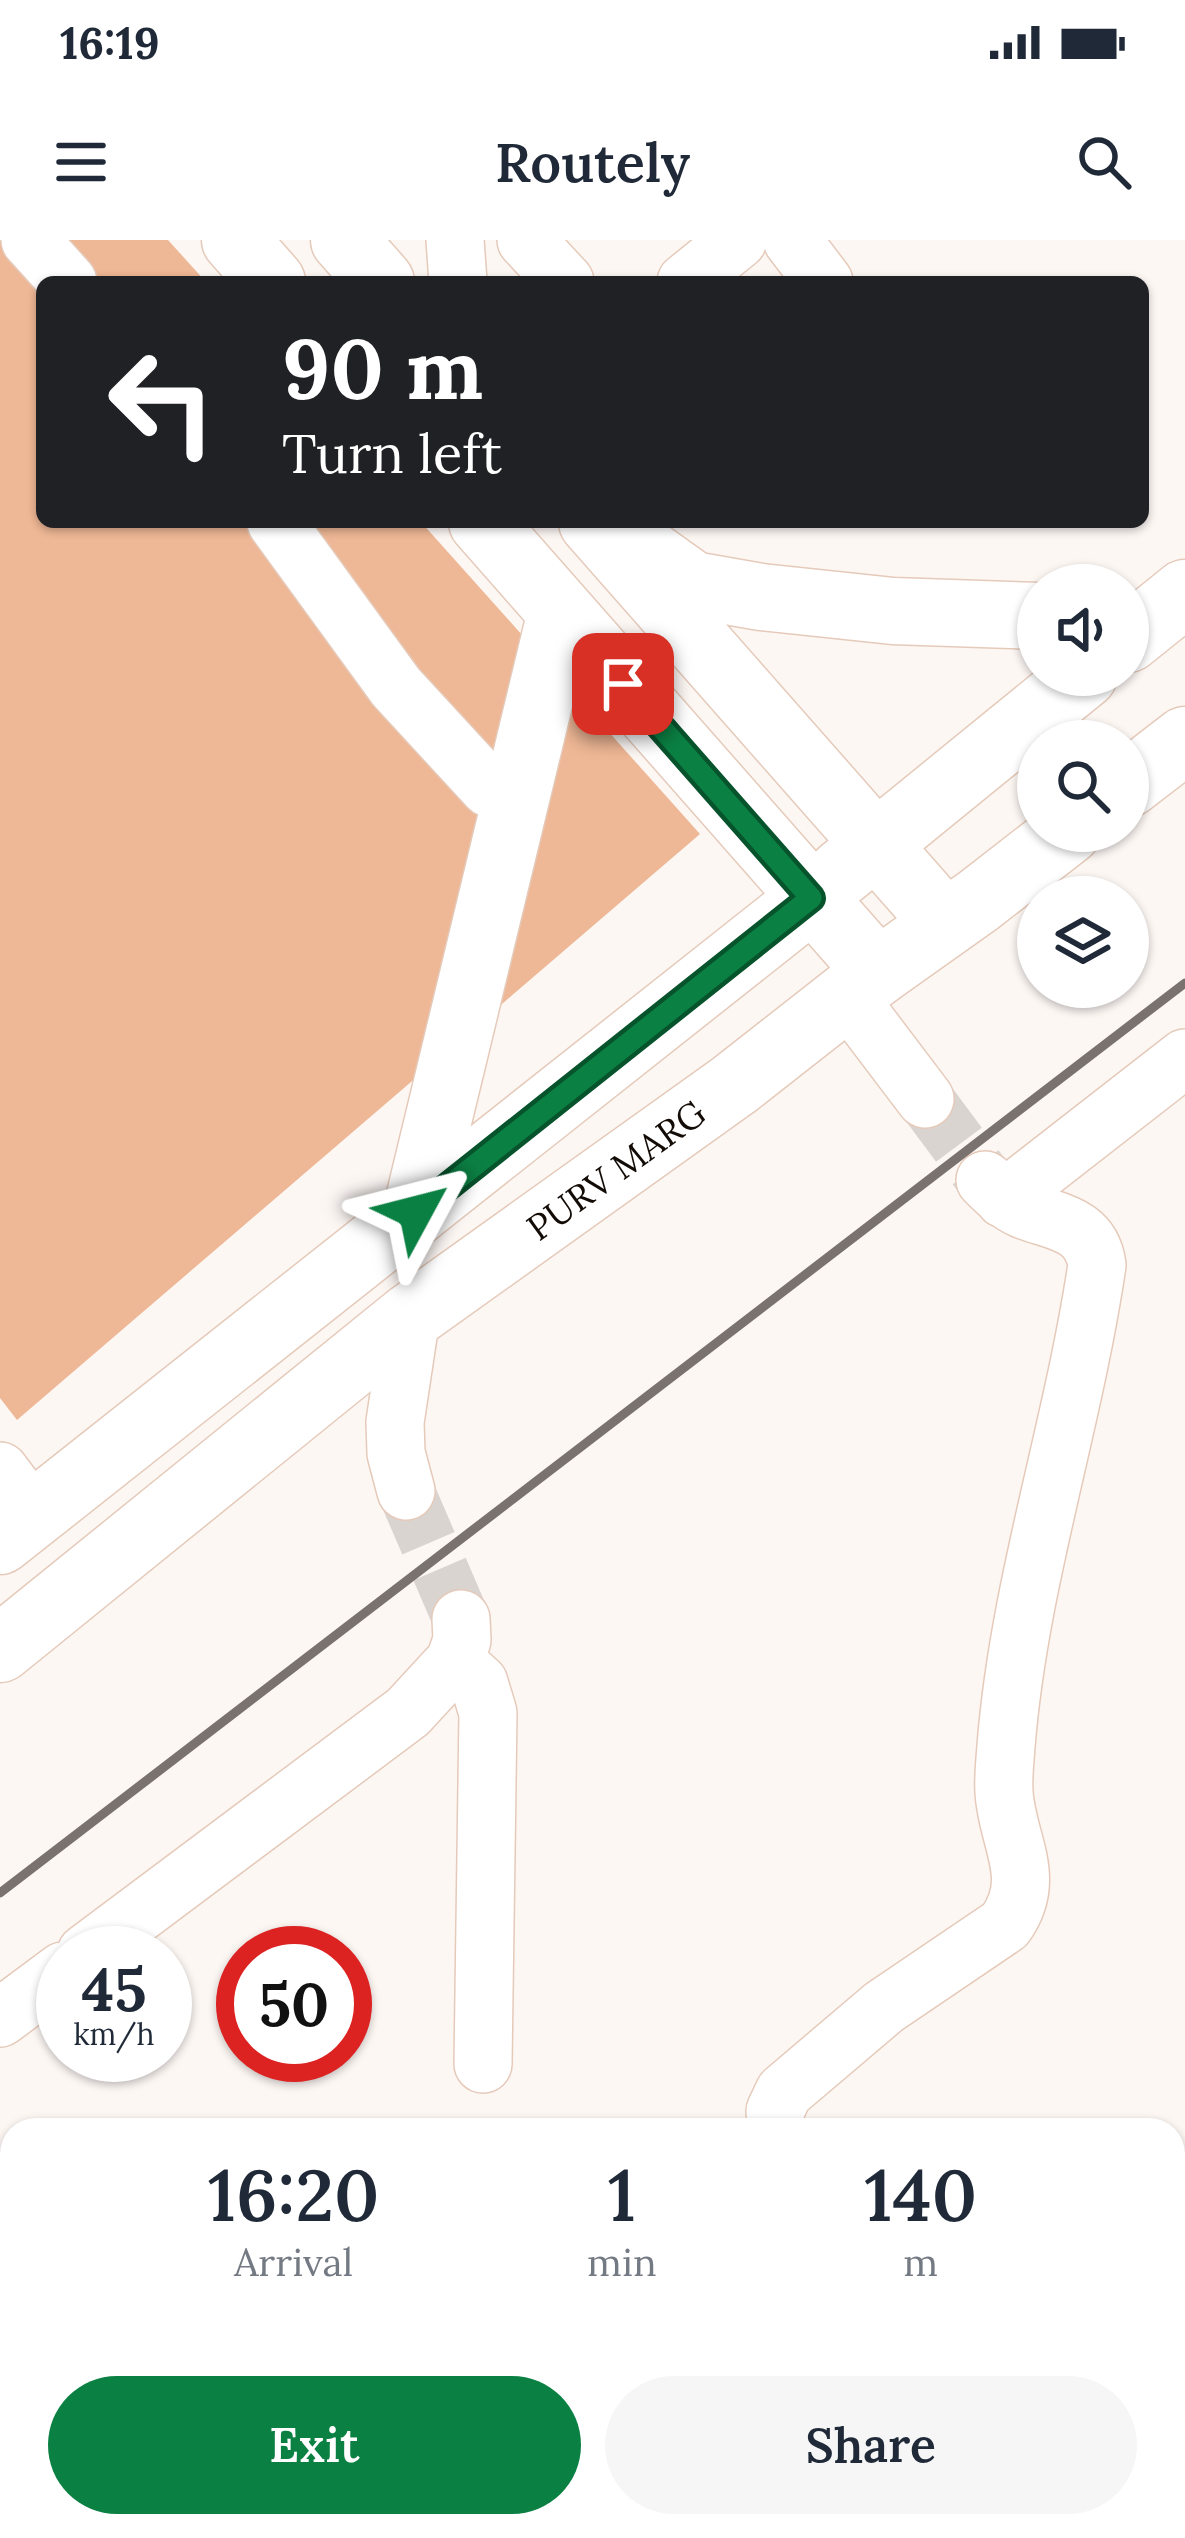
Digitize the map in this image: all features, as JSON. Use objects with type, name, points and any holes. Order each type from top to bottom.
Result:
[{"type":"main road","points":[[235,240],[267,276]]},
{"type":"main road","points":[[344,240],[376,276]]},
{"type":"main road","points":[[487,528],[811,898],[862,984]]},
{"type":"main road","points":[[597,528],[945,923]]},
{"type":"main road","points":[[613,528],[693,584],[761,597],[893,611],[1017,615]]},
{"type":"main road","points":[[416,1212],[560,612]]},
{"type":"main road","points":[[11,1509],[416,1212],[1058,696]]},
{"type":"main road","points":[[1149,768],[1185,740]]},
{"type":"main road","name":"PURV MARG","points":[[0,1649],[411,1316],[734,1085],[1040,852]]},
{"type":"street","points":[[30,240],[63,276]]},
{"type":"street","points":[[455,240],[458,276]]},
{"type":"street","points":[[526,240],[560,276]]},
{"type":"street","points":[[693,276],[738,240]]},
{"type":"street","points":[[792,240],[819,276]]},
{"type":"street","points":[[280,528],[396,687],[489,788],[515,798]]},
{"type":"street","points":[[862,984],[925,1099]]},
{"type":"street","points":[[776,2118],[784,2092],[884,2008],[1004,1924],[1016,1909],[1022,1884],[1004,1795],[1011,1696],[1097,1265],[1081,1233],[1026,1210],[994,1189],[1185,1058]]},
{"type":"street","points":[[406,1491],[396,1453],[395,1422],[411,1316]]},
{"type":"street","points":[[122,1926],[408,1712],[458,1640],[488,1713],[483,2064]]},
{"type":"street","points":[[0,2018],[36,1991]]},
{"type":"shaded area","points":[[0,240],[168,240],[201,276],[36,276],[36,528],[426,528],[700,834],[17,1420],[0,1398]]},
{"type":"tunnel","points":[[925,1099],[985,1180]]},
{"type":"tunnel","points":[[406,1491],[461,1619]]},
{"type":"railway","points":[[0,1893],[1185,983]]},
{"type":"route","points":[[416,1212],[811,898],[623,684]]}]
